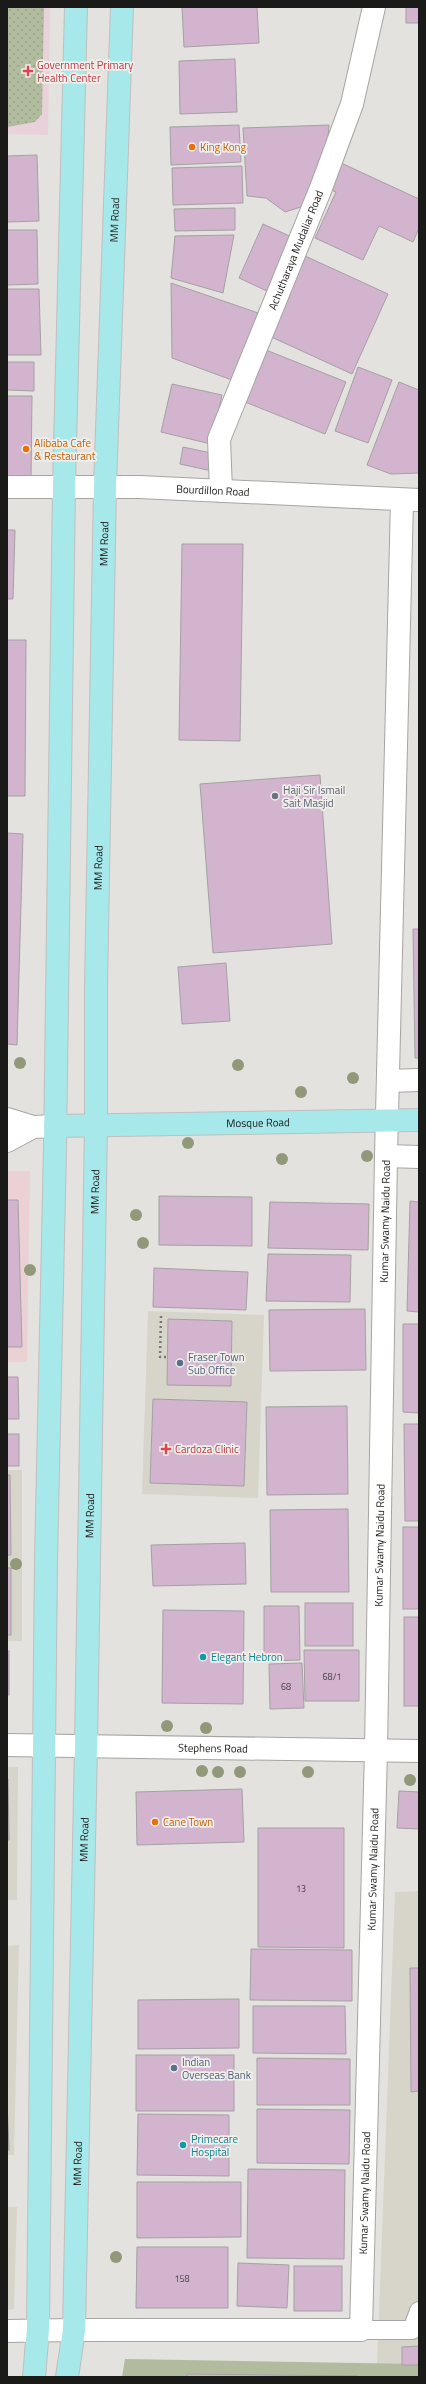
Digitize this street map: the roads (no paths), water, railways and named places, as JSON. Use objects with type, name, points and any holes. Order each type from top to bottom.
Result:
[{"type":"main road","points":[[34,2377],[38,2329],[44,1746],[56,1126],[64,486],[76,7]]},
{"type":"main road","name":"MM Road","points":[[67,2377],[74,2330],[86,1746],[96,1124],[96,987],[105,486],[122,7]]},
{"type":"main road","name":"Mosque Road","points":[[56,1126],[96,1124],[419,1120]]},
{"type":"street","name":"Achutharaya Mudaliar Road","points":[[220,491],[219,439],[321,188],[352,104],[374,7]]},
{"type":"street","name":"Bourdillon Road","points":[[7,487],[105,486],[411,500]]},
{"type":"street","name":"Kumar Swamy Naidu Road","points":[[361,2330],[376,1750],[388,1081],[411,500]]},
{"type":"street","points":[[388,1081],[419,1080]]},
{"type":"street","points":[[7,1119],[32,1127],[56,1126]]},
{"type":"street","points":[[7,1141],[32,1127]]},
{"type":"street","points":[[386,1156],[419,1157]]},
{"type":"street","name":"Stephens Road","points":[[7,1745],[419,1751]]},
{"type":"street","points":[[7,2331],[38,2329],[361,2330]]},
{"type":"lane","points":[[361,2330],[412,2330],[419,2311]]},
{"type":"place","name":"Government Primary Health Center","points":[[28,71]]},
{"type":"place","name":"King Kong","points":[[192,147]]},
{"type":"place","name":"Alibaba Cafe & Restaurant","points":[[26,449]]},
{"type":"place","name":"Haji Sir Ismail Sait Masjid","points":[[275,796]]},
{"type":"place","name":"Fraser Town Sub Office","points":[[180,1363]]},
{"type":"place","name":"Cardoza Clinic","points":[[166,1449]]},
{"type":"place","name":"Elegant Hebron","points":[[203,1657]]},
{"type":"place","name":"Cane Town","points":[[155,1822]]},
{"type":"place","name":"Indian Overseas Bank","points":[[174,2068]]},
{"type":"place","name":"Primecare Hospital","points":[[183,2145]]}]
